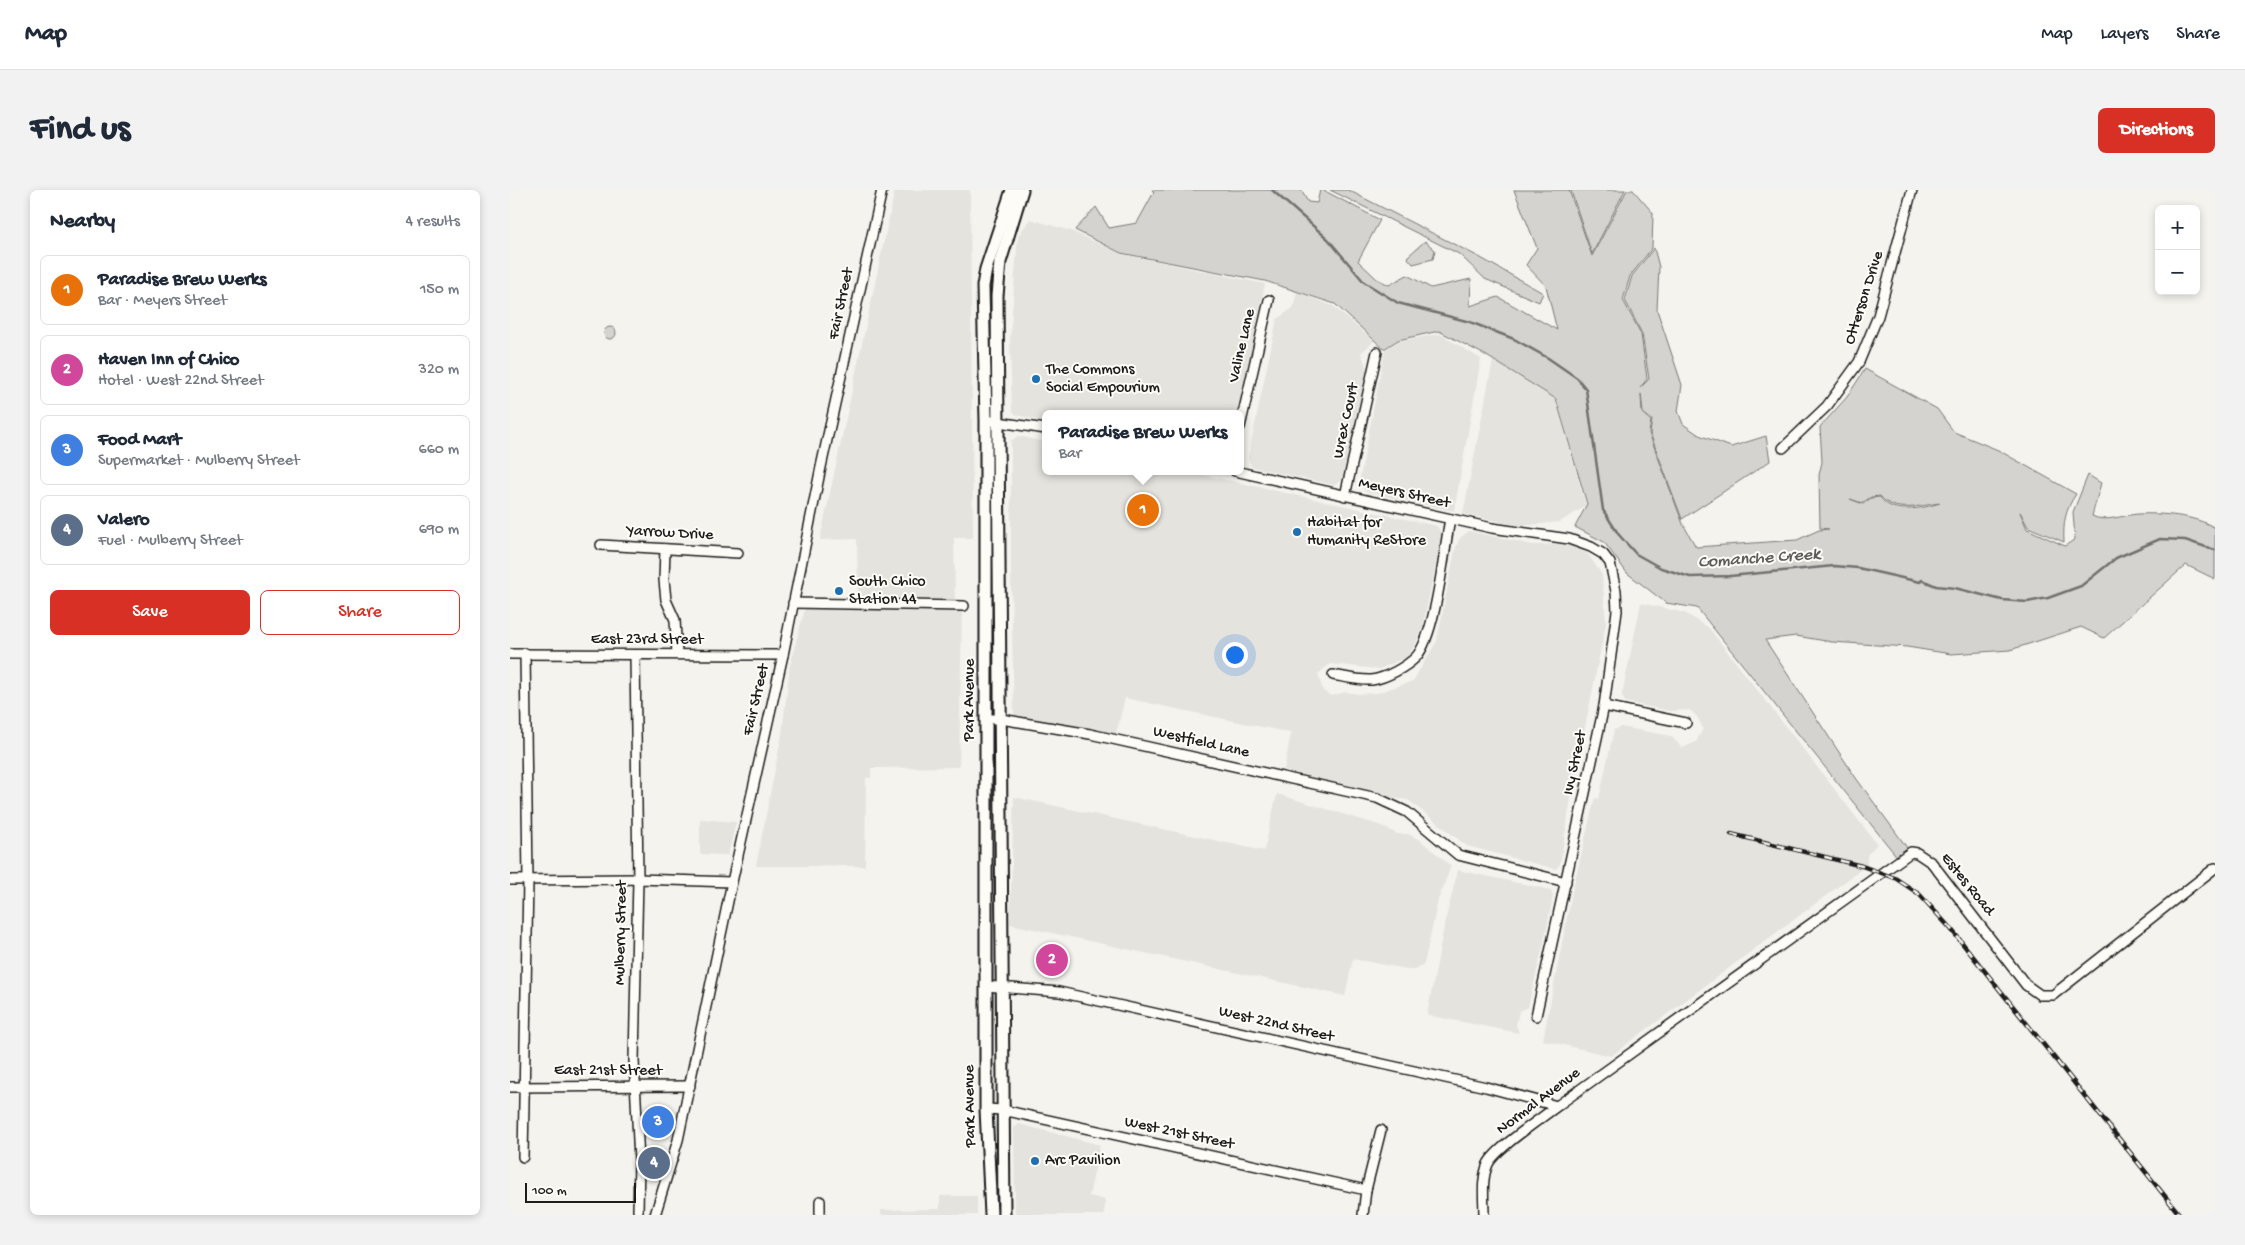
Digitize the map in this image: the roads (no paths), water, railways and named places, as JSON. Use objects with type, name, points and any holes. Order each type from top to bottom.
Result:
[{"type":"main road","name":"Park Avenue","points":[[1004,1215],[1000,422],[997,296],[1000,262],[1022,190]]},
{"type":"main road","name":"Park Avenue","points":[[991,1215],[986,1109],[986,421],[983,286],[986,269],[1009,192]]},
{"type":"street","name":"Fair Street","points":[[655,1215],[678,1140],[690,1086],[732,882],[783,655],[882,190]]},
{"type":"street","name":"Otterson Drive","points":[[1783,448],[1827,406],[1859,362],[1878,316],[1912,190]]},
{"type":"street","name":"Valine Lane","points":[[1244,410],[1269,300]]},
{"type":"street","name":"Wrex Court","points":[[1345,496],[1377,352]]},
{"type":"street","points":[[986,421],[1042,428]]},
{"type":"street","name":"Meyers Street","points":[[1244,473],[1523,534],[1568,539]]},
{"type":"street","points":[[1333,676],[1371,680],[1398,670],[1416,656],[1432,618],[1450,519]]},
{"type":"street","name":"Ivy Street","points":[[1536,1016],[1604,706],[1617,611],[1613,570],[1603,554],[1592,547],[1568,539]]},
{"type":"street","name":"Yarrow Drive","points":[[601,545],[738,553]]},
{"type":"street","points":[[665,549],[664,580],[666,600],[675,620],[677,654]]},
{"type":"street","points":[[793,603],[964,606]]},
{"type":"street","points":[[523,1157],[526,1086],[528,880],[525,653]]},
{"type":"street","name":"East 23rd Street","points":[[510,654],[783,655]]},
{"type":"street","name":"Mulberry Street","points":[[634,655],[638,879],[635,1086],[639,1161],[638,1211]]},
{"type":"street","points":[[1604,706],[1686,723]]},
{"type":"street","name":"Westfield Lane","points":[[986,719],[1001,719],[1090,734],[1377,798],[1407,812],[1458,855],[1566,882]]},
{"type":"street","name":"Estes Road","points":[[1652,1038],[1911,852],[1918,853],[1932,864],[2026,986],[2040,995],[2053,995],[2215,868]]},
{"type":"street","points":[[510,880],[638,879],[732,882]]},
{"type":"street","name":"West 22nd Street","points":[[986,986],[1060,992],[1486,1086],[1557,1106]]},
{"type":"street","name":"Normal Avenue","points":[[1484,1215],[1484,1186],[1489,1164],[1500,1150],[1557,1106],[1652,1038]]},
{"type":"street","name":"East 21st Street","points":[[510,1087],[690,1086]]},
{"type":"street","name":"West 21st Street","points":[[986,1109],[1003,1110],[1366,1190]]},
{"type":"street","points":[[1363,1215],[1366,1190],[1381,1130]]},
{"type":"street","points":[[820,1200],[820,1215]]},
{"type":"waterway","name":"Comanche Creek","points":[[1272,190],[1328,239],[1364,282],[1398,303],[1470,322],[1514,339],[1548,358],[1577,378],[1586,389],[1603,510],[1619,535],[1636,554],[1661,568],[1690,577],[1730,576],[1834,566],[1858,568],[1920,582],[1922,580],[1936,586],[1955,588],[2002,600],[2027,602],[2048,598],[2081,586],[2116,558],[2160,539],[2185,540],[2215,550]]},
{"type":"railway","points":[[1731,834],[1862,866],[1895,878],[1919,894],[1951,929],[2180,1215]]},
{"type":"place","name":"The Commons Social Empourium","points":[[1036,379]]},
{"type":"place","name":"Paradise Brew Werks","points":[[1143,510]]},
{"type":"place","name":"Habitat for Humanity ReStore","points":[[1297,532]]},
{"type":"place","name":"South Chico Station 44","points":[[839,591]]},
{"type":"place","name":"Haven Inn of Chico","points":[[1052,960]]},
{"type":"place","name":"Food Mart","points":[[658,1122]]},
{"type":"place","name":"Arc Pavilion","points":[[1035,1161]]},
{"type":"place","name":"Valero","points":[[654,1163]]}]
